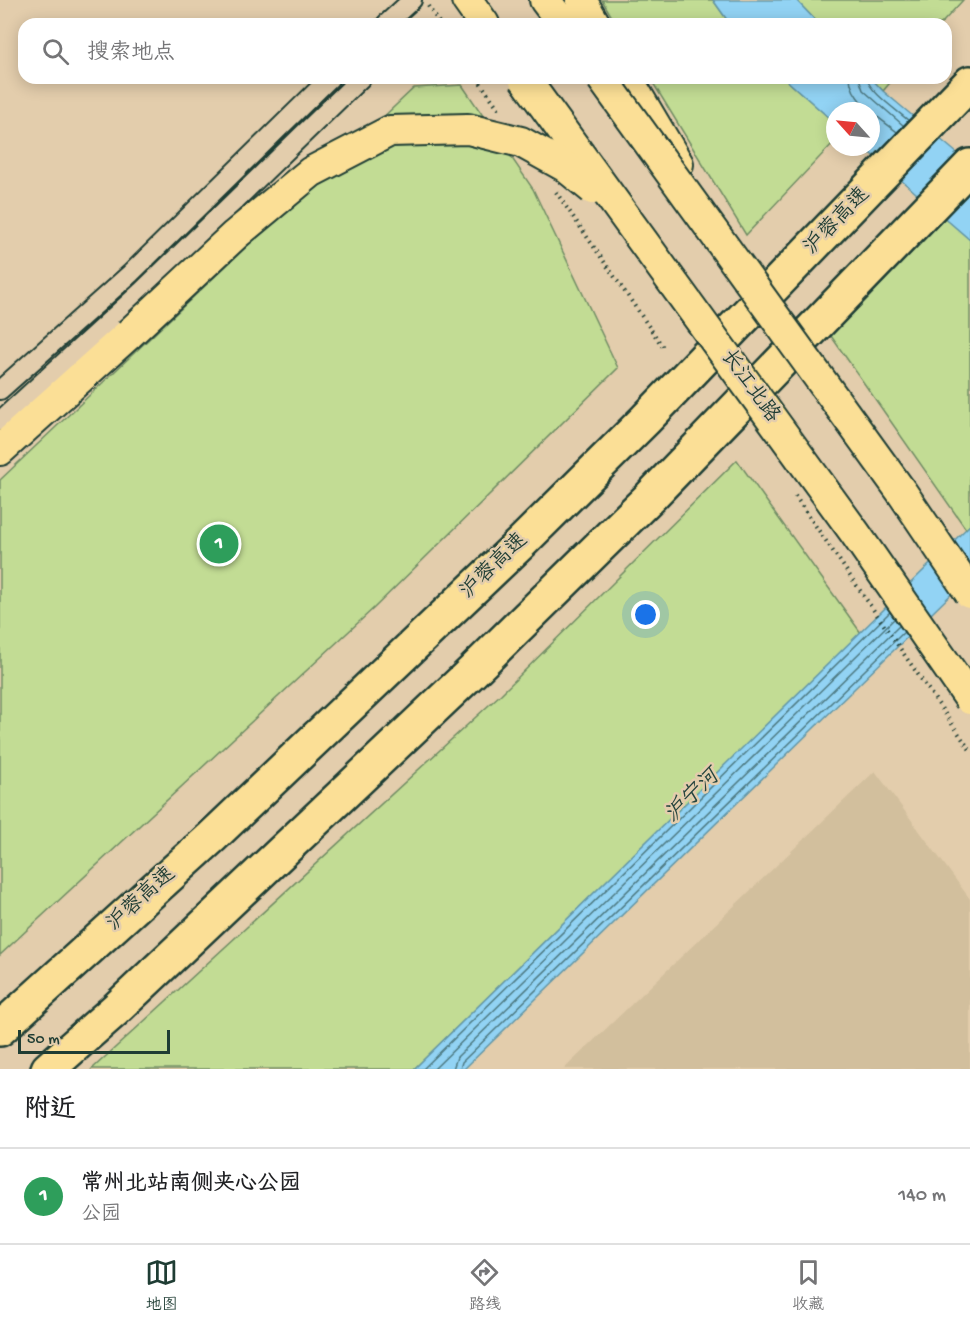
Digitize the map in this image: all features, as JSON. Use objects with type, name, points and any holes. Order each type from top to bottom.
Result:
[{"type":"highway","name":"沪蓉高速","points":[[0,1029],[212,837],[522,542],[645,420],[940,117],[970,83]]},
{"type":"highway","points":[[48,1069],[123,1002],[474,671],[650,497],[970,166]]},
{"type":"main road","points":[[467,0],[480,18]]},
{"type":"main road","points":[[545,0],[558,18]]},
{"type":"main road","points":[[581,0],[592,18]]},
{"type":"main road","name":"长江北路","points":[[528,84],[855,533],[970,699]]},
{"type":"main road","points":[[606,84],[901,491],[970,593]]},
{"type":"main road","points":[[631,84],[733,258]]},
{"type":"main road","points":[[0,450],[235,236],[311,172],[390,131],[468,129],[521,142],[566,167],[622,212]]},
{"type":"street","points":[[393,18],[413,0]]},
{"type":"street","points":[[406,18],[413,0]]},
{"type":"street","points":[[0,390],[130,274],[324,84]]},
{"type":"street","points":[[0,421],[141,292],[354,84]]},
{"type":"path","points":[[424,0],[436,18]]},
{"type":"path","points":[[481,84],[504,116]]},
{"type":"path","points":[[550,184],[663,347]]},
{"type":"path","points":[[790,490],[970,750]]},
{"type":"shaded area","points":[[875,771],[970,899],[970,1069],[564,1069]]},
{"type":"green space","points":[[602,0],[713,0],[726,18],[612,18]]},
{"type":"green space","points":[[796,0],[963,0],[946,18],[813,18]]},
{"type":"green space","points":[[654,84],[791,84],[826,115],[826,151],[746,235]]},
{"type":"green space","points":[[877,84],[889,84],[883,91]]},
{"type":"green space","points":[[462,85],[533,189],[618,368],[374,608],[0,955],[0,480],[414,88]]},
{"type":"green space","points":[[970,192],[970,525],[966,529],[831,336]]},
{"type":"green space","points":[[737,460],[861,633],[414,1069],[92,1069],[501,694]]},
{"type":"water","points":[[713,0],[796,0],[813,18],[726,18]]},
{"type":"water","points":[[791,84],[877,84],[970,164],[970,240],[873,156],[880,156],[880,102],[826,102],[826,115]]},
{"type":"water","name":"沪宁河","points":[[970,525],[970,576],[464,1069],[414,1069]]},
{"type":"place","name":"常州北站南侧夹心公园","points":[[219,544]]}]
